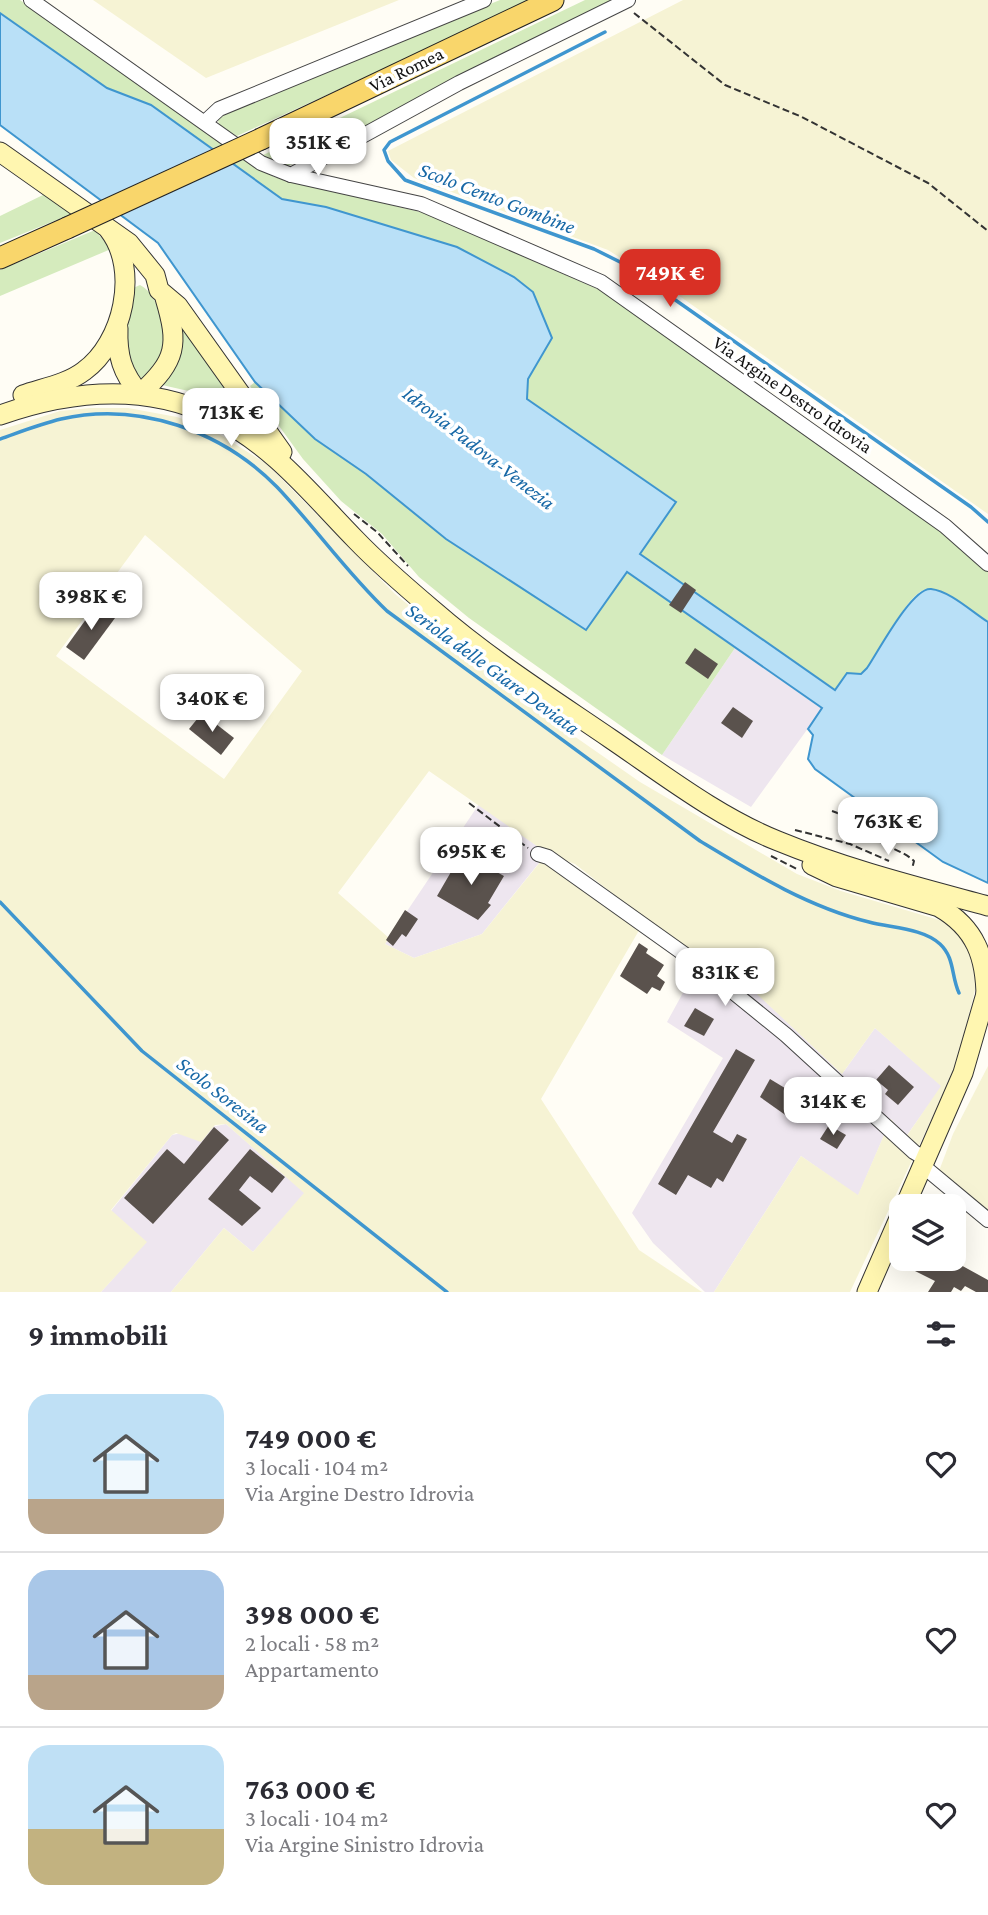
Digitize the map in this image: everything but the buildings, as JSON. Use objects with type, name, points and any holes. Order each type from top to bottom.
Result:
[{"type":"main road","name":"Via Romea","points":[[0,258],[261,139],[553,0]]},
{"type":"main road","points":[[0,152],[142,255],[155,275],[174,330],[173,352],[161,374],[140,394]]},
{"type":"main road","points":[[106,227],[120,247],[123,288],[118,324],[118,351],[122,367],[140,394]]},
{"type":"main road","points":[[123,288],[132,280],[142,278],[178,306],[320,502]]},
{"type":"main road","points":[[0,406],[9,400],[83,372],[107,347],[118,324]]},
{"type":"main road","points":[[0,415],[77,394],[140,394],[195,408],[246,433],[274,455],[396,578],[472,642],[681,787],[778,841],[811,865],[838,877],[939,907],[954,917],[980,948],[986,974],[986,997],[963,1073],[910,1194]]},
{"type":"main road","points":[[778,841],[847,865],[988,906]]},
{"type":"main road","points":[[867,1292],[889,1242]]},
{"type":"street","name":"Via Argine Destro Idrovia","points":[[31,0],[261,163],[290,175],[421,204],[601,282],[945,526],[988,564]]},
{"type":"street","points":[[205,122],[219,109],[484,0]]},
{"type":"street","points":[[290,175],[459,83],[626,1]]},
{"type":"street","points":[[538,854],[548,857],[666,938],[786,1035],[988,1220]]},
{"type":"path","points":[[626,1],[726,85],[802,117],[928,183],[988,231]]},
{"type":"path","points":[[346,508],[377,532],[411,570]]},
{"type":"path","points":[[469,803],[538,854]]},
{"type":"path","points":[[832,811],[854,819],[883,844],[906,854],[914,861],[911,871]]},
{"type":"path","points":[[778,841],[850,844],[891,863]]},
{"type":"path","points":[[778,841],[797,869]]},
{"type":"shaded area","points":[[93,0],[399,0],[206,78]]},
{"type":"shaded area","points":[[683,0],[988,0],[988,514],[671,290],[608,250],[414,178],[391,160],[388,151]]},
{"type":"shaded area","points":[[90,408],[128,408],[177,417],[211,429],[267,464],[395,594],[541,713],[640,782],[797,874],[841,891],[946,922],[962,938],[973,959],[976,986],[956,1067],[896,1194],[889,1194],[889,1209],[850,1292],[714,1292],[801,1156],[858,1195],[891,1119],[906,1137],[941,1086],[875,1028],[842,1074],[708,948],[700,962],[575,864],[547,853],[429,771],[338,893],[389,938],[385,944],[414,958],[482,934],[541,861],[641,927],[541,1099],[639,1250],[702,1292],[171,1292],[224,1228],[253,1252],[304,1193],[226,1124],[215,1125],[201,1142],[176,1133],[172,1135],[111,1210],[147,1242],[101,1292],[0,1292],[0,430],[60,411]],"holes":[[[145,535],[302,671],[224,779],[56,656]]]},
{"type":"shaded area","points":[[735,648],[822,709],[751,807],[662,755]]},
{"type":"shaded area","points":[[479,804],[547,853],[482,934],[414,958],[385,944]]},
{"type":"shaded area","points":[[708,947],[842,1074],[875,1028],[942,1086],[905,1138],[891,1119],[858,1196],[801,1156],[714,1292],[705,1292],[653,1243],[632,1213],[723,1058],[667,1022]]},
{"type":"shaded area","points":[[988,1066],[988,1222],[966,1199],[966,1194],[961,1194],[939,1171],[953,1134]]},
{"type":"shaded area","points":[[226,1124],[305,1193],[253,1252],[224,1228],[171,1292],[101,1292],[146,1242],[111,1211],[172,1135]]},
{"type":"green space","points":[[0,0],[20,0],[274,177],[424,213],[609,294],[940,526],[988,570],[988,622],[949,596],[927,589],[911,600],[866,669],[836,690],[639,554],[676,501],[527,399],[528,379],[552,338],[533,292],[457,247],[326,207],[282,199],[151,105],[107,88],[0,13]]},
{"type":"green space","points":[[500,0],[534,0],[237,136],[219,125],[218,120],[228,112]]},
{"type":"green space","points":[[585,0],[616,0],[300,161],[282,168],[261,156]]},
{"type":"green space","points":[[45,194],[74,213],[0,243],[0,216]]},
{"type":"green space","points":[[95,230],[111,249],[0,296],[0,270]]},
{"type":"green space","points":[[140,285],[153,297],[157,305],[167,349],[145,379],[135,374],[129,365],[125,340],[131,289]]},
{"type":"green space","points":[[180,325],[244,417],[193,392],[162,385]]},
{"type":"green space","points":[[255,382],[315,439],[366,474],[446,539],[585,629],[627,572],[735,648],[662,755],[469,618],[419,577],[382,534],[341,501],[303,459],[250,386]]},
{"type":"water","name":"Idrovia Padova-Venezia","points":[[0,13],[107,88],[151,105],[282,199],[326,207],[457,247],[514,277],[533,292],[552,338],[528,379],[527,399],[676,502],[640,554],[835,690],[847,673],[861,674],[867,668],[905,609],[923,591],[931,589],[946,594],[988,622],[988,883],[943,862],[815,769],[808,759],[813,735],[808,729],[822,708],[627,572],[586,630],[446,539],[366,474],[315,439],[255,382],[158,243],[0,125]]},
{"type":"waterway","name":"Scolo Cento Gombine","points":[[605,32],[390,142],[384,150],[388,161],[405,180],[594,249],[624,264],[971,507],[988,522]]},
{"type":"waterway","name":"Seriola delle Giare Deviata","points":[[0,439],[61,419],[90,414],[120,414],[178,425],[231,450],[277,487],[387,611],[700,841],[761,877],[824,908],[933,939],[948,955],[959,993]]},
{"type":"waterway","name":"Scolo Soresina","points":[[0,902],[142,1051],[447,1292]]}]
